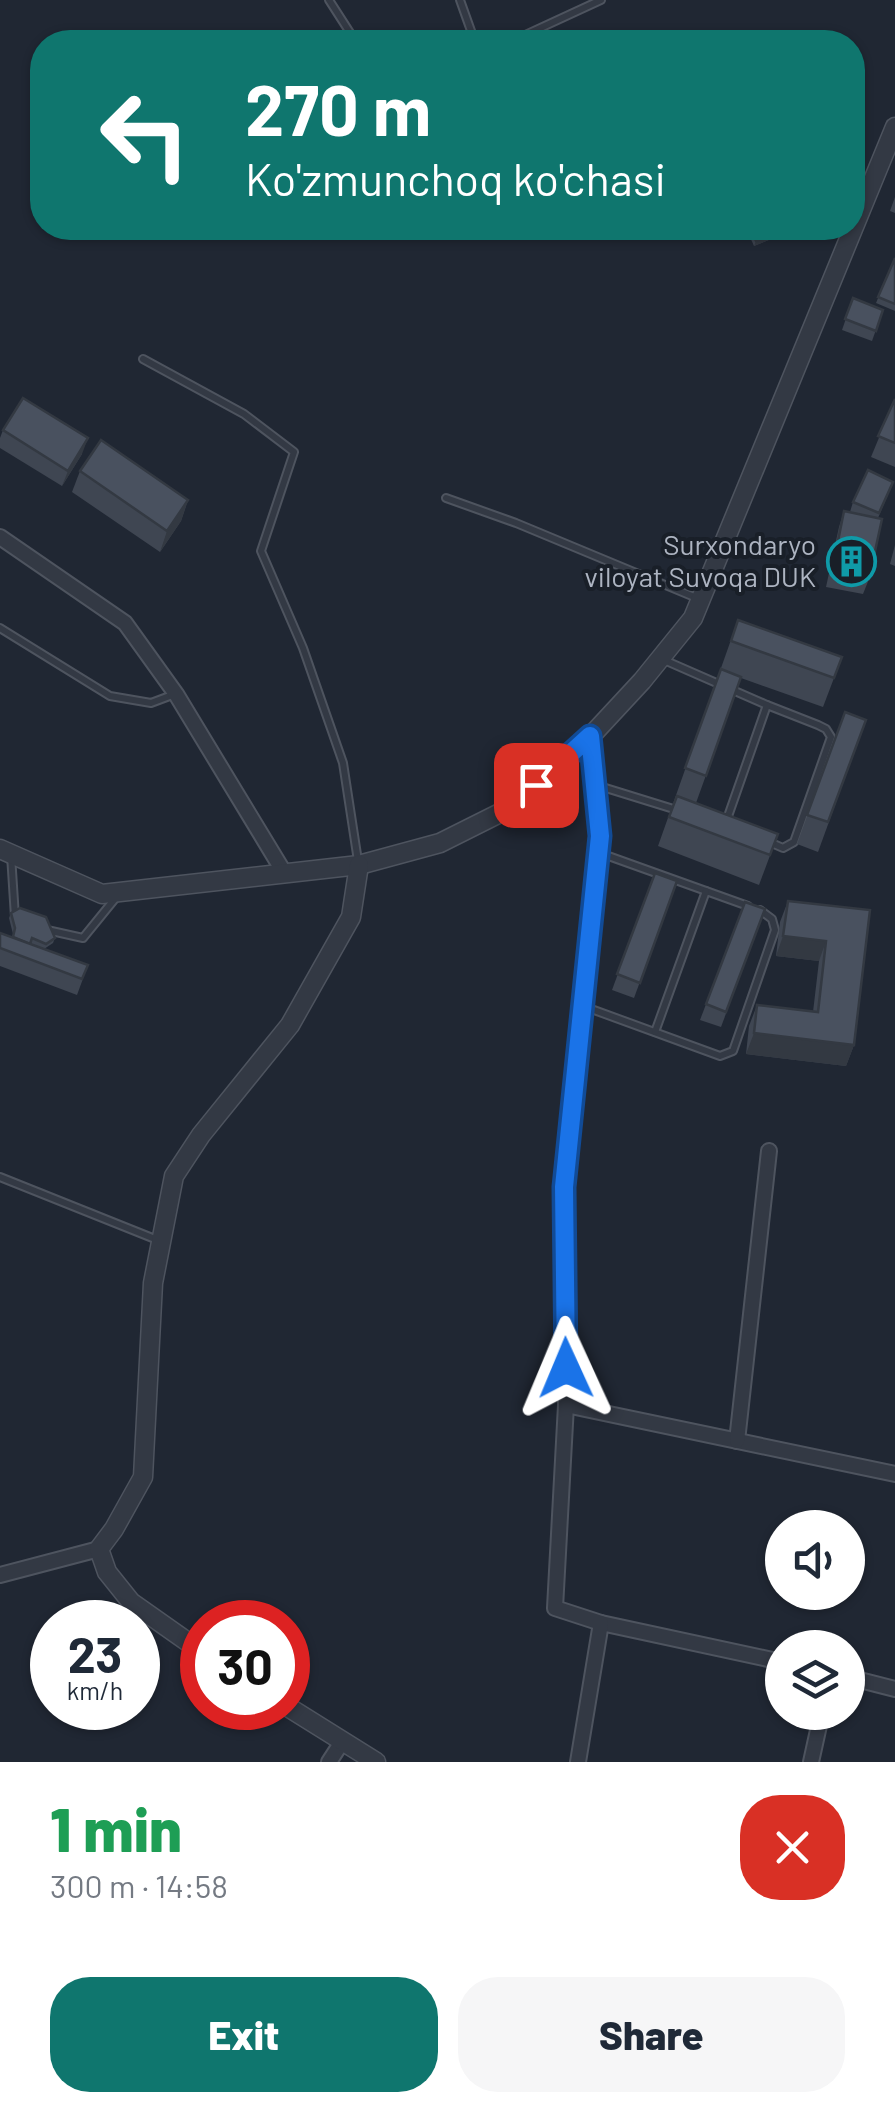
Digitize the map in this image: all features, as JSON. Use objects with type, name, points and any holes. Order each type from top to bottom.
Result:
[{"type":"street","points":[[865,200],[895,127]]},
{"type":"street","points":[[5,852],[102,894],[359,866],[440,843],[508,809],[590,736],[693,618],[848,240]]},
{"type":"street","points":[[0,537],[125,623],[176,694],[285,874]]},
{"type":"street","points":[[590,736],[600,836],[564,1187],[566,1405],[555,1608],[601,1623],[765,1658]]},
{"type":"street","points":[[0,1575],[99,1549],[143,1476],[154,1283],[174,1176],[201,1134],[290,1025],[352,917],[359,866]]},
{"type":"street","points":[[736,1441],[769,1151]]},
{"type":"street","points":[[566,1405],[895,1474]]},
{"type":"street","points":[[99,1549],[107,1572],[131,1602],[180,1637]]},
{"type":"street","points":[[578,1762],[601,1623]]},
{"type":"street","points":[[865,1681],[895,1689]]},
{"type":"street","points":[[310,1721],[376,1762]]},
{"type":"street","points":[[811,1762],[818,1730]]},
{"type":"street","points":[[329,1762],[342,1742]]},
{"type":"lane","points":[[330,0],[349,30]]},
{"type":"lane","points":[[460,0],[471,30]]},
{"type":"lane","points":[[536,30],[600,0]]},
{"type":"lane","points":[[144,359],[244,414],[294,452],[261,551],[303,648],[343,762],[359,866]]},
{"type":"lane","points":[[446,498],[700,600]]},
{"type":"lane","points":[[0,628],[110,696],[151,702],[176,694]]},
{"type":"lane","points":[[660,658],[818,724],[831,737],[794,842],[783,848],[754,836]]},
{"type":"lane","points":[[740,830],[725,825],[768,706]]},
{"type":"lane","points":[[595,784],[688,813]]},
{"type":"lane","points":[[5,852],[15,922]]},
{"type":"lane","points":[[584,1006],[720,1056],[733,1051],[775,930],[772,918],[763,911],[598,852]]},
{"type":"lane","points":[[655,1032],[706,890]]},
{"type":"lane","points":[[30,926],[84,938],[121,892]]},
{"type":"lane","points":[[0,1177],[161,1241]]},
{"type":"building","points":[[895,258],[895,304],[878,297]]},
{"type":"building","points":[[853,298],[883,310],[876,331],[845,319]]},
{"type":"building","points":[[23,398],[88,438],[68,471],[3,430]]},
{"type":"building","points":[[895,399],[895,443],[878,436]]},
{"type":"building","points":[[101,440],[188,500],[167,531],[80,471]]},
{"type":"building","points":[[868,470],[893,482],[879,513],[853,502]]},
{"type":"building","name":"Surxondaryo viloyat Suvoqa DUK","points":[[844,511],[882,519],[869,579],[832,571]]},
{"type":"building","points":[[738,620],[842,657],[834,678],[731,641]]},
{"type":"building","points":[[721,669],[741,677],[706,776],[685,768]]},
{"type":"building","points":[[845,712],[866,720],[828,822],[807,815]]},
{"type":"building","points":[[677,796],[778,834],[770,855],[669,817]]},
{"type":"building","points":[[655,873],[677,881],[640,983],[617,974]]},
{"type":"building","points":[[788,901],[870,910],[854,1045],[754,1033],[757,1005],[818,1012],[826,941],[783,936]]},
{"type":"building","points":[[745,902],[765,909],[726,1012],[706,1004]]},
{"type":"building","points":[[20,908],[46,917],[55,938],[46,944],[32,938],[30,944],[13,937],[11,913]]},
{"type":"building","points":[[0,933],[88,965],[82,979],[0,948]]},
{"type":"place","name":"Surxondaryo viloyat Suvoqa DUK","points":[[851,561]]},
{"type":"route","points":[[536,785],[590,736],[600,836],[564,1187],[566,1368]]}]
